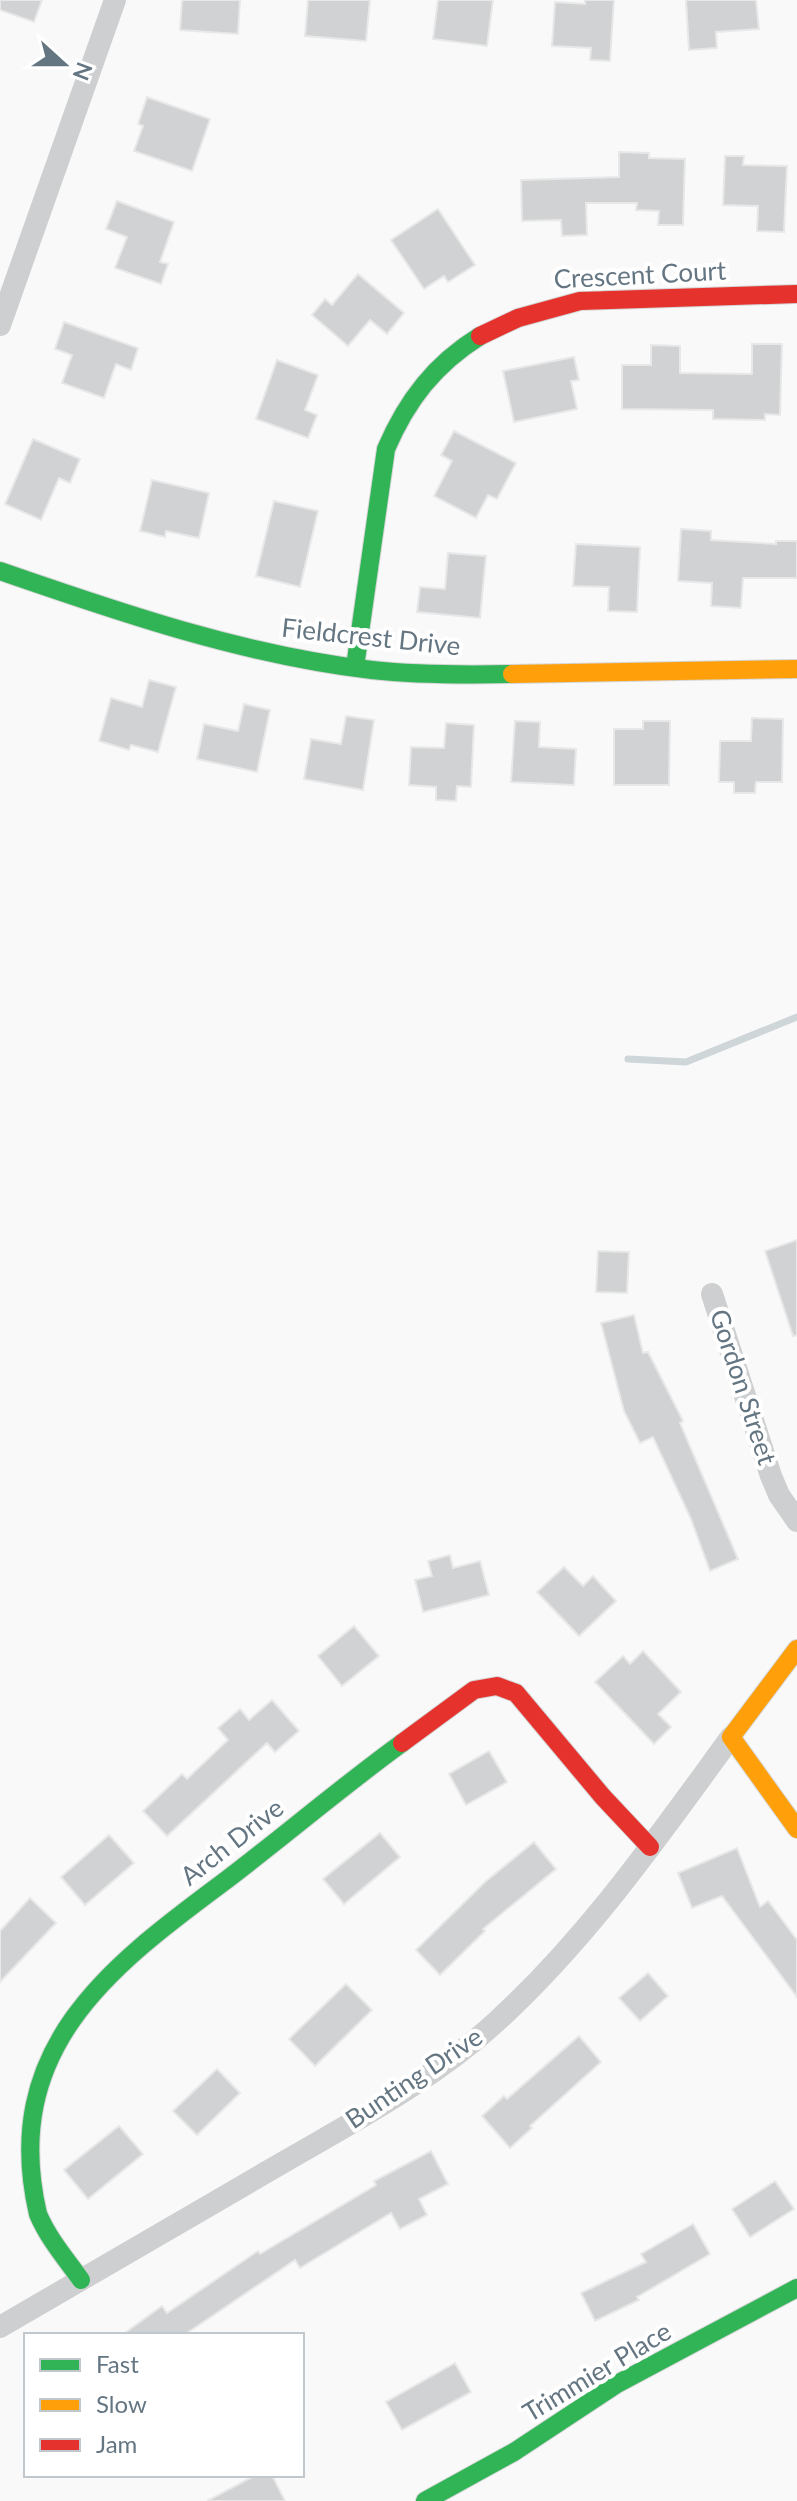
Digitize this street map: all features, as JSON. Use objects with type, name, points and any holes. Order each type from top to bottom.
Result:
[{"type":"street","points":[[0,325],[115,0]]},
{"type":"street","name":"Crescent Court","points":[[355,667],[386,451],[408,404],[444,361],[468,341],[494,326],[550,305],[580,301],[797,294]]},
{"type":"street","name":"Fieldcrest Drive","points":[[0,571],[139,620],[200,637],[355,667],[427,674],[797,669]]},
{"type":"street","name":"Gordon Street","points":[[712,1294],[771,1476],[779,1495],[797,1521]]},
{"type":"street","name":"Bunting Drive","points":[[0,2327],[355,2120],[452,2059],[495,2023],[548,1972],[616,1893],[797,1649]]},
{"type":"street","name":"Arch Drive","points":[[81,2280],[39,2216],[21,2152],[20,2128],[28,2078],[48,2032],[72,2003],[135,1950],[353,1779],[474,1690],[497,1686],[516,1693],[603,1797],[650,1847]]},
{"type":"street","points":[[731,1737],[797,1829]]},
{"type":"street","name":"Trimmier Place","points":[[425,2501],[570,2418],[617,2384],[797,2288]]},
{"type":"building","points":[[0,0],[42,0],[34,22],[0,10]]},
{"type":"building","points":[[182,0],[240,0],[238,34],[180,30]]},
{"type":"building","points":[[308,0],[370,0],[366,41],[305,36]]},
{"type":"building","points":[[438,0],[493,0],[487,46],[433,39]]},
{"type":"building","points":[[585,0],[614,0],[610,61],[590,60],[591,48],[552,46],[555,2],[585,4]]},
{"type":"building","points":[[686,0],[756,0],[759,29],[716,32],[717,48],[689,50]]},
{"type":"building","points":[[147,97],[210,119],[192,171],[134,151],[143,126],[138,124]]},
{"type":"building","points":[[619,152],[649,153],[649,158],[685,159],[683,225],[658,225],[659,211],[636,210],[637,203],[586,203],[587,235],[562,236],[561,220],[522,221],[521,180],[619,177]]},
{"type":"building","points":[[725,156],[744,156],[743,165],[787,166],[784,232],[757,231],[758,206],[723,205]]},
{"type":"building","points":[[117,201],[174,222],[160,262],[168,264],[161,284],[115,268],[127,237],[106,229]]},
{"type":"building","points":[[438,209],[475,265],[448,282],[444,276],[424,289],[391,240]]},
{"type":"building","points":[[358,274],[404,313],[387,334],[370,320],[348,346],[312,315],[325,299],[332,305]]},
{"type":"building","points":[[64,322],[138,348],[131,370],[116,364],[104,398],[62,383],[72,355],[55,349]]},
{"type":"building","points":[[752,344],[782,344],[780,415],[765,414],[765,420],[713,419],[713,410],[622,409],[622,365],[651,365],[651,345],[680,346],[680,373],[752,374]]},
{"type":"building","points":[[574,357],[579,380],[571,381],[577,409],[514,422],[503,371]]},
{"type":"building","points":[[277,360],[318,375],[305,410],[317,415],[308,438],[256,419]]},
{"type":"building","points":[[454,431],[516,463],[497,499],[488,495],[476,518],[434,496],[452,461],[441,455]]},
{"type":"building","points":[[33,439],[80,459],[70,483],[59,478],[41,520],[5,504]]},
{"type":"building","points":[[152,480],[209,493],[199,538],[166,531],[165,537],[140,531]]},
{"type":"building","points":[[274,501],[318,511],[300,587],[256,576]]},
{"type":"building","points":[[681,529],[711,531],[711,540],[776,544],[776,541],[797,541],[797,578],[743,578],[741,608],[711,606],[712,583],[678,581]]},
{"type":"building","points":[[576,544],[640,547],[637,612],[608,611],[609,587],[573,586]]},
{"type":"building","points":[[448,553],[486,556],[480,618],[417,612],[420,587],[445,589]]},
{"type":"building","points":[[149,680],[176,687],[158,752],[131,745],[129,750],[99,741],[111,698],[142,707]]},
{"type":"building","points":[[244,704],[270,710],[257,772],[197,759],[204,724],[238,731]]},
{"type":"building","points":[[346,716],[374,720],[363,790],[304,779],[311,739],[341,744]]},
{"type":"building","points":[[752,718],[783,719],[782,782],[756,782],[755,793],[734,793],[734,782],[719,782],[720,741],[751,741]]},
{"type":"building","points":[[515,721],[540,722],[539,747],[576,749],[574,785],[511,782]]},
{"type":"building","points":[[643,721],[670,721],[669,785],[614,785],[614,729],[643,729]]},
{"type":"building","points":[[446,723],[474,725],[471,787],[457,786],[456,801],[436,800],[436,787],[409,785],[411,747],[444,748]]},
{"type":"building","points":[[797,1240],[797,1335],[793,1336],[765,1251]]},
{"type":"building","points":[[598,1251],[629,1252],[627,1293],[596,1292]]},
{"type":"building","points":[[634,1315],[643,1353],[648,1352],[683,1421],[680,1423],[738,1559],[710,1571],[691,1519],[653,1437],[640,1443],[624,1411],[601,1323]]},
{"type":"building","points":[[450,1555],[453,1568],[480,1561],[489,1595],[423,1612],[415,1580],[432,1576],[428,1561]]},
{"type":"building","points":[[564,1567],[583,1586],[593,1576],[616,1601],[579,1636],[537,1592]]},
{"type":"building","points":[[354,1626],[379,1656],[342,1686],[318,1656]]},
{"type":"building","points":[[643,1651],[681,1692],[658,1714],[671,1727],[654,1744],[595,1682],[623,1656],[630,1664]]},
{"type":"building","points":[[272,1700],[299,1731],[275,1752],[267,1743],[167,1836],[143,1811],[182,1774],[187,1779],[228,1740],[218,1728],[240,1709],[249,1720]]},
{"type":"building","points":[[489,1751],[507,1782],[466,1805],[449,1774]]},
{"type":"building","points":[[380,1833],[400,1857],[344,1904],[323,1879]]},
{"type":"building","points":[[109,1835],[134,1863],[85,1905],[61,1877]]},
{"type":"building","points":[[534,1842],[556,1869],[483,1929],[485,1931],[440,1975],[416,1950],[485,1882]]},
{"type":"building","points":[[737,1848],[760,1907],[768,1901],[797,1940],[797,1997],[722,1896],[692,1908],[678,1873]]},
{"type":"building","points":[[30,1898],[56,1923],[0,1982],[0,1931]]},
{"type":"building","points":[[648,1973],[668,1996],[640,2021],[619,1998]]},
{"type":"building","points":[[346,1984],[372,2010],[315,2066],[289,2039]]},
{"type":"building","points":[[579,2036],[601,2062],[510,2148],[482,2116],[504,2096],[507,2099]]},
{"type":"building","points":[[217,2069],[240,2093],[197,2135],[173,2111]]},
{"type":"building","points":[[119,2126],[143,2154],[88,2199],[64,2170]]},
{"type":"building","points":[[431,2151],[448,2184],[419,2199],[427,2215],[400,2229],[391,2213],[300,2268],[295,2260],[187,2333],[125,2333],[162,2306],[167,2313],[258,2251],[260,2254],[376,2185],[374,2181]]},
{"type":"building","points":[[775,2181],[794,2209],[750,2237],[732,2209]]},
{"type":"building","points":[[693,2224],[710,2254],[637,2297],[639,2300],[595,2321],[581,2293],[646,2262],[641,2254]]},
{"type":"building","points":[[455,2363],[471,2392],[402,2430],[386,2402]]},
{"type":"building","points":[[252,2477],[273,2477],[285,2501],[207,2501]]},
{"type":"waterway","points":[[628,1059],[686,1062],[797,1017]]},
{"type":"traffic: fast","points":[[355,667],[386,449],[403,415],[424,385],[449,359],[480,336]]},
{"type":"traffic: fast","points":[[0,571],[183,631],[277,654],[389,672],[512,674]]},
{"type":"traffic: fast","points":[[81,2280],[52,2240],[38,2214],[30,2156],[35,2105],[49,2060],[73,2019],[103,1982],[139,1948],[402,1743]]},
{"type":"traffic: fast","points":[[425,2501],[514,2452],[617,2384],[797,2288]]},
{"type":"traffic: slow","points":[[512,674],[797,669]]},
{"type":"traffic: slow","points":[[797,1649],[731,1737],[797,1829]]},
{"type":"traffic: jam","points":[[480,336],[518,318],[580,301],[797,294]]},
{"type":"traffic: jam","points":[[402,1743],[474,1690],[497,1686],[516,1693],[603,1797],[650,1847]]}]
